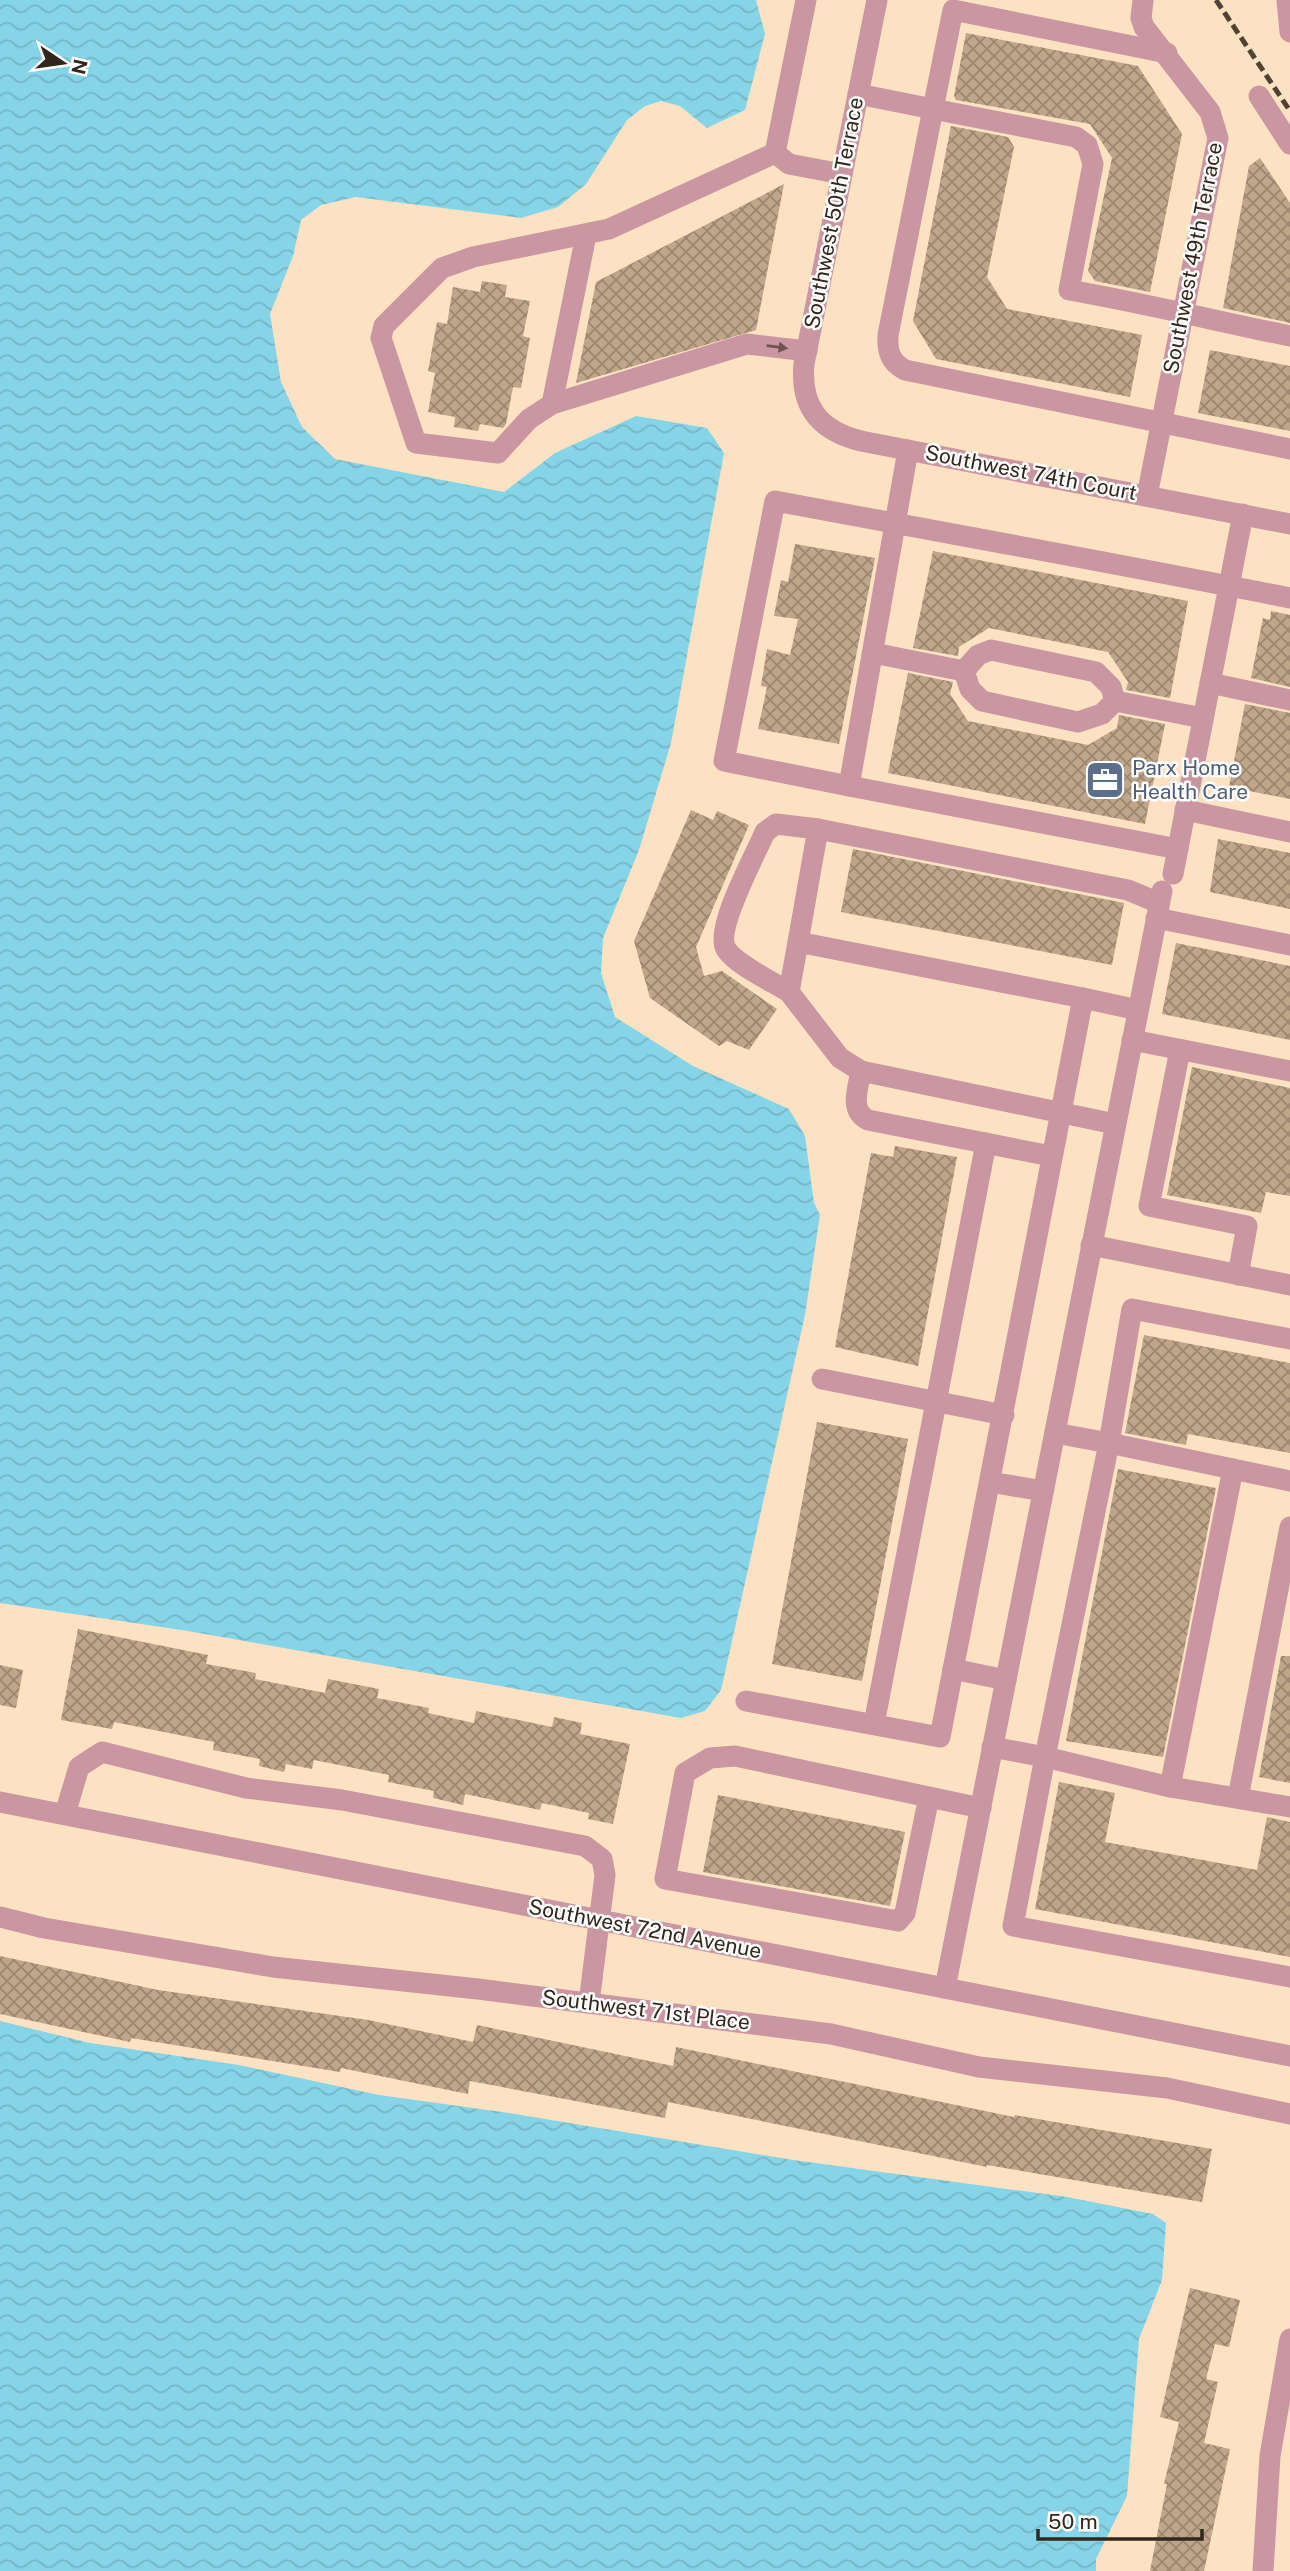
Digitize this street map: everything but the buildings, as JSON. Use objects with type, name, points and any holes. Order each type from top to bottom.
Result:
[{"type":"street","points":[[775,153],[806,0]]},
{"type":"street","name":"Southwest 50th Terrace","points":[[822,423],[806,392],[803,373],[877,0]]},
{"type":"street","name":"Southwest 49th Terrace","points":[[1143,0],[1141,18],[1144,27],[1167,53],[1210,112],[1218,138],[1147,496]]},
{"type":"street","points":[[1287,0],[1290,32]]},
{"type":"street","points":[[1167,53],[953,10],[888,335],[892,360],[905,370],[1290,449]]},
{"type":"street","points":[[858,94],[1082,141],[1090,151],[1093,164],[1069,290],[1184,312],[1290,337]]},
{"type":"street","points":[[1259,96],[1290,144]]},
{"type":"street","points":[[775,153],[789,164],[842,174]]},
{"type":"street","points":[[775,153],[609,229],[473,257],[442,268],[384,326],[381,338],[416,443],[498,453],[529,419],[552,404],[747,344],[807,351]]},
{"type":"street","points":[[552,404],[586,235]]},
{"type":"street","name":"Southwest 74th Court","points":[[822,423],[832,431],[850,438],[1290,524]]},
{"type":"street","points":[[849,786],[908,450]]},
{"type":"street","points":[[1178,849],[724,761],[775,501],[1290,598]]},
{"type":"street","points":[[945,1988],[1138,1010],[1162,896],[1178,849],[1243,514]]},
{"type":"street","points":[[964,671],[978,655],[998,650],[1096,672],[1111,687],[1115,701]]},
{"type":"street","points":[[873,653],[964,671]]},
{"type":"street","points":[[964,671],[970,688],[982,701],[1078,722],[1102,714],[1115,701]]},
{"type":"street","points":[[1210,683],[1290,700]]},
{"type":"street","points":[[1115,701],[1203,718]]},
{"type":"street","points":[[1185,810],[1290,832]]},
{"type":"street","points":[[1115,1124],[861,1071],[840,1058],[789,992],[732,956],[723,943],[724,925],[765,832],[776,824],[784,823],[1162,896],[1290,945]]},
{"type":"street","points":[[789,992],[818,829]]},
{"type":"street","points":[[798,942],[1138,1010]]},
{"type":"street","points":[[746,1701],[940,1737],[1083,998]]},
{"type":"street","points":[[1132,1040],[1290,1071]]},
{"type":"street","points":[[1180,1050],[1149,1206],[1247,1226],[1238,1275]]},
{"type":"street","points":[[861,1071],[855,1108],[860,1116],[868,1120],[1051,1156]]},
{"type":"street","points":[[874,1724],[986,1143]]},
{"type":"street","points":[[1091,1245],[1290,1285]]},
{"type":"street","points":[[1290,1339],[1132,1309],[1109,1443],[1013,1926],[1290,1978]]},
{"type":"street","points":[[822,1379],[1004,1415]]},
{"type":"street","points":[[1055,1433],[1290,1481]]},
{"type":"street","points":[[1170,1787],[1233,1469]]},
{"type":"street","points":[[990,1482],[1043,1491]]},
{"type":"street","points":[[1238,1798],[1290,1527]]},
{"type":"street","points":[[953,1669],[1006,1681]]},
{"type":"street","points":[[992,1747],[1170,1787],[1290,1807]]},
{"type":"street","points":[[65,1814],[79,1767],[102,1752],[246,1788],[342,1800],[584,1846],[602,1859],[605,1875],[589,2003]]},
{"type":"street","points":[[929,1797],[905,1913],[898,1921],[665,1879],[685,1773],[710,1758],[735,1756],[929,1797],[981,1808]]},
{"type":"street","name":"Southwest 72nd Avenue","points":[[0,1802],[1290,2056]]},
{"type":"street","name":"Southwest 71st Place","points":[[0,1917],[44,1928],[253,1964],[831,2034],[979,2067],[1167,2088],[1290,2114]]},
{"type":"street","points":[[1263,2571],[1270,2456],[1290,2339]]},
{"type":"water","points":[[0,0],[756,0],[765,34],[745,110],[707,128],[680,106],[661,101],[645,106],[627,120],[586,184],[558,207],[521,218],[356,197],[321,205],[301,220],[293,256],[270,314],[281,382],[302,427],[335,459],[504,492],[555,453],[636,416],[707,428],[724,453],[671,743],[639,850],[603,938],[601,973],[615,1017],[693,1066],[789,1109],[805,1136],[814,1203],[820,1215],[805,1315],[721,1690],[705,1711],[681,1718],[188,1631],[0,1603]]},
{"type":"water","points":[[0,2021],[90,2043],[239,2065],[379,2095],[509,2113],[793,2160],[1067,2197],[1153,2214],[1166,2223],[1162,2280],[1139,2339],[1127,2496],[1096,2559],[1096,2571],[0,2571]]},
{"type":"railway","points":[[1216,0],[1290,111]]},
{"type":"place","name":"Parx Home Health Care","points":[[1105,780]]}]
